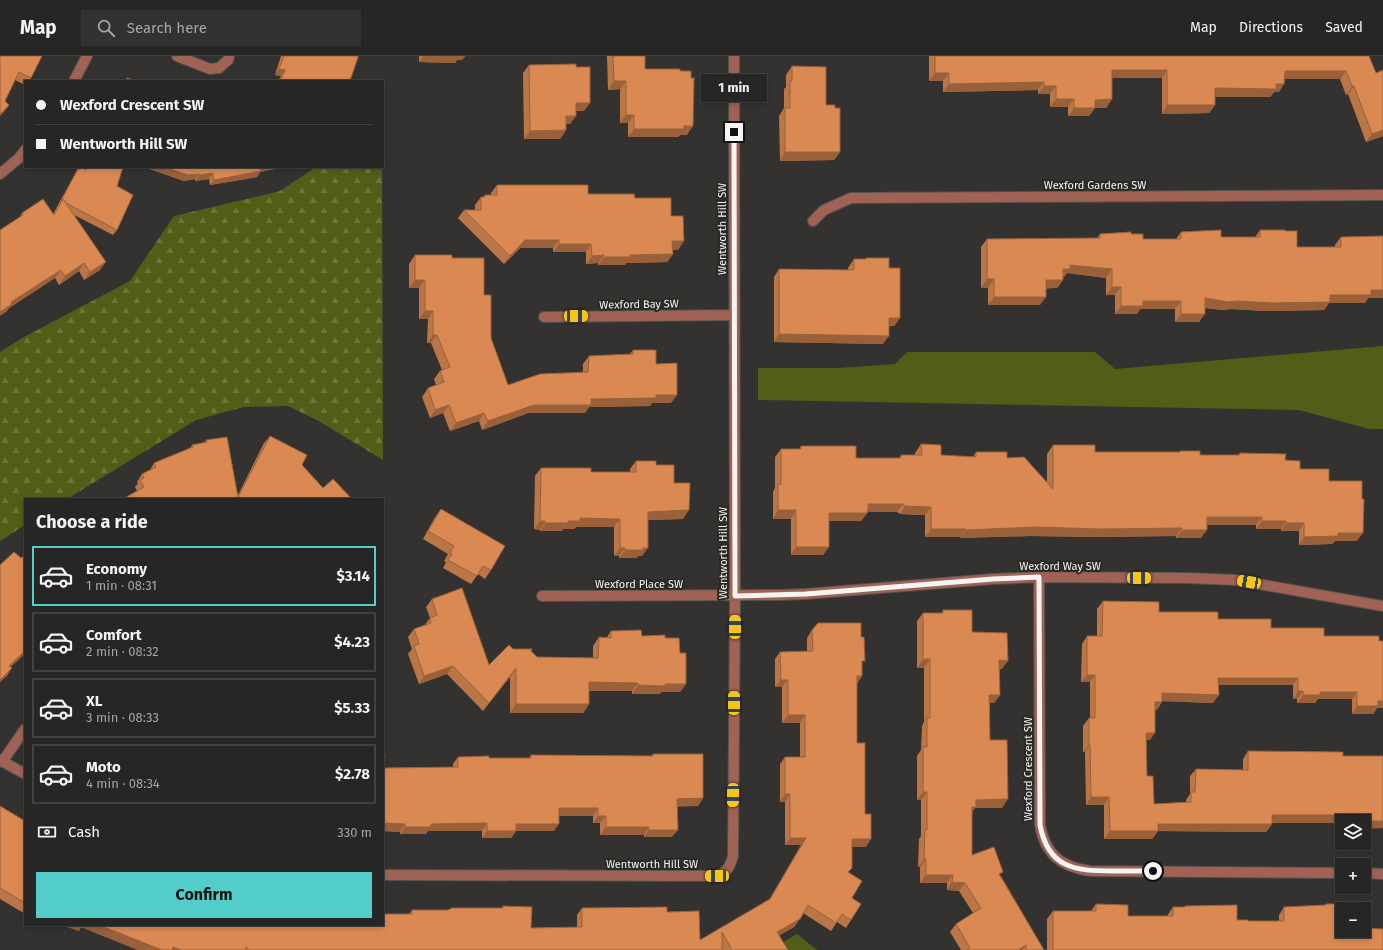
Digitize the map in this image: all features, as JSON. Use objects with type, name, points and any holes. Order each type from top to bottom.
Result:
[{"type":"street","points":[[75,80],[87,56]]},
{"type":"street","points":[[178,56],[210,68],[219,68],[228,60],[229,56]]},
{"type":"street","name":"Wentworth Hill SW","points":[[384,875],[717,876],[729,869],[732,856],[735,596],[734,56]]},
{"type":"street","points":[[0,174],[24,151]]},
{"type":"street","name":"Wexford Gardens SW","points":[[813,221],[824,210],[851,198],[1383,195]]},
{"type":"street","name":"Wexford Bay SW","points":[[544,317],[734,315]]},
{"type":"street","name":"Wexford Way SW","points":[[735,596],[806,594],[993,579],[1039,577],[1236,580],[1383,606]]},
{"type":"street","name":"Wexford Crescent SW","points":[[1039,577],[1040,825],[1045,845],[1058,858],[1066,865],[1077,869],[1090,871],[1335,873]]},
{"type":"street","name":"Wexford Place SW","points":[[542,596],[735,596]]},
{"type":"street","points":[[24,729],[1,761],[24,773]]},
{"type":"street","points":[[1371,873],[1383,874]]},
{"type":"green space","points":[[314,168],[382,168],[383,460],[317,420],[288,406],[244,407],[196,420],[69,498],[24,498],[24,526],[0,541],[0,352],[24,337],[130,281],[174,216],[280,191]]},
{"type":"green space","points":[[1383,346],[1383,429],[1369,429],[1299,410],[758,400],[758,368],[839,368],[895,364],[907,352],[1095,352],[1115,369]]},
{"type":"green space","points":[[797,934],[817,950],[781,950],[778,945]]},
{"type":"building","points":[[0,56],[42,56],[31,78],[19,72],[5,101],[9,105],[0,114]]},
{"type":"building","points":[[284,56],[358,56],[349,80],[280,80],[285,70],[279,69]]},
{"type":"building","points":[[613,56],[645,56],[645,69],[680,69],[680,71],[691,71],[691,78],[694,78],[693,126],[684,126],[684,129],[634,129],[634,115],[626,115],[626,81],[614,81]]},
{"type":"building","points":[[935,56],[1369,56],[1376,73],[1383,70],[1383,130],[1372,134],[1354,86],[1352,86],[1346,71],[1285,71],[1284,84],[1276,84],[1276,89],[1215,88],[1215,105],[1167,105],[1167,70],[1112,70],[1112,99],[1095,100],[1095,108],[1074,108],[1074,99],[1056,99],[1056,86],[1044,86],[1044,82],[949,84],[949,73],[935,73]]},
{"type":"building","points":[[576,64],[576,67],[590,67],[590,103],[576,103],[576,116],[566,116],[566,130],[530,131],[529,65]]},
{"type":"building","points":[[792,66],[826,67],[826,105],[835,105],[835,108],[840,108],[840,152],[785,152],[785,108],[790,108],[790,81],[792,81]]},
{"type":"building","points":[[78,168],[86,170],[87,168],[123,168],[117,186],[133,195],[117,230],[66,203],[63,199],[61,201]]},
{"type":"building","points":[[167,168],[260,168],[261,171],[214,180],[213,173],[188,175]]},
{"type":"building","points":[[497,185],[588,185],[588,194],[634,194],[635,198],[671,198],[671,216],[683,216],[684,241],[672,241],[673,254],[604,257],[604,255],[592,256],[591,244],[559,244],[559,240],[525,240],[510,256],[464,210],[481,210],[481,197],[485,197],[485,195],[497,195]]},
{"type":"building","points":[[43,199],[54,215],[63,199],[106,262],[90,272],[84,263],[65,276],[61,270],[11,302],[12,304],[0,312],[0,230],[23,215],[22,213]]},
{"type":"building","points":[[1221,230],[1221,237],[1260,237],[1260,230],[1297,231],[1297,247],[1341,247],[1341,237],[1383,236],[1383,290],[1371,290],[1371,295],[1330,295],[1330,302],[1228,302],[1205,298],[1205,314],[1181,314],[1181,301],[1143,301],[1143,306],[1121,306],[1121,287],[1112,287],[1112,269],[1070,265],[1070,269],[1063,269],[1063,280],[1046,280],[1046,297],[994,297],[994,279],[987,279],[987,239],[1100,238],[1100,234],[1131,232],[1131,234],[1143,234],[1143,239],[1181,239],[1181,232]]},
{"type":"building","points":[[415,255],[452,255],[452,258],[484,258],[484,295],[491,295],[491,338],[508,385],[540,374],[588,372],[589,356],[633,354],[633,350],[656,350],[656,364],[677,363],[677,395],[656,395],[656,398],[591,399],[591,405],[534,405],[488,421],[484,413],[456,423],[449,405],[435,410],[428,388],[444,382],[440,371],[450,367],[437,335],[433,335],[433,311],[425,311],[425,280],[415,280]]},
{"type":"building","points":[[889,258],[889,268],[900,268],[900,318],[889,318],[889,336],[779,334],[779,269],[854,270],[854,259]]},
{"type":"building","points":[[270,436],[307,455],[302,465],[323,488],[333,479],[351,498],[125,498],[144,487],[140,480],[144,478],[142,474],[156,467],[154,463],[193,447],[192,445],[207,442],[206,440],[227,437],[238,497]]},
{"type":"building","points":[[921,444],[941,445],[941,455],[976,457],[976,452],[1007,452],[1007,458],[1024,457],[1053,489],[1053,445],[1095,445],[1095,452],[1200,451],[1200,455],[1240,455],[1240,453],[1286,454],[1285,460],[1300,461],[1300,469],[1329,469],[1329,481],[1362,481],[1362,499],[1364,499],[1363,533],[1338,533],[1338,536],[1304,537],[1304,523],[1262,521],[1262,517],[1207,517],[1207,530],[1182,530],[1182,528],[1101,529],[1035,527],[966,530],[931,529],[931,507],[905,506],[903,504],[868,504],[867,513],[829,513],[829,547],[796,547],[796,510],[778,510],[778,484],[781,484],[781,449],[801,449],[801,446],[856,446],[856,458],[901,458],[901,455],[922,455]]},
{"type":"building","points":[[636,461],[656,461],[656,465],[674,465],[674,483],[690,483],[689,510],[648,512],[648,548],[643,548],[643,550],[625,550],[625,548],[620,548],[620,519],[580,518],[580,521],[568,521],[568,523],[545,523],[545,521],[540,521],[541,468],[591,468],[591,472],[636,472]]},
{"type":"building","points":[[441,509],[505,546],[491,570],[483,566],[477,576],[448,560],[452,554],[450,553],[454,546],[428,531]]},
{"type":"building","points":[[14,552],[21,558],[24,556],[24,652],[9,666],[12,668],[0,680],[0,565]]},
{"type":"building","points":[[462,588],[489,665],[509,645],[513,649],[532,649],[531,651],[537,657],[598,658],[599,637],[611,638],[611,631],[641,630],[642,636],[665,635],[665,638],[679,638],[680,653],[686,653],[686,684],[665,684],[665,686],[638,685],[638,683],[589,682],[589,704],[516,704],[516,668],[489,703],[453,666],[424,676],[414,646],[419,644],[414,629],[431,623],[430,618],[437,615],[432,599]]},
{"type":"building","points":[[1103,601],[1159,602],[1159,612],[1218,612],[1218,619],[1271,619],[1271,628],[1324,628],[1324,636],[1379,636],[1379,641],[1383,641],[1383,701],[1378,701],[1378,706],[1357,706],[1357,692],[1320,692],[1320,695],[1303,695],[1303,691],[1298,691],[1298,678],[1218,678],[1219,695],[1162,693],[1162,702],[1155,702],[1155,733],[1146,733],[1147,776],[1153,776],[1154,804],[1191,802],[1191,792],[1195,792],[1196,769],[1248,770],[1248,751],[1343,752],[1343,756],[1383,756],[1383,821],[1371,821],[1371,814],[1272,815],[1272,824],[1158,824],[1158,831],[1110,831],[1109,797],[1091,797],[1089,718],[1095,718],[1095,675],[1087,675],[1087,636],[1102,636]]},
{"type":"building","points":[[943,610],[972,610],[972,632],[1007,633],[1008,661],[999,660],[1000,695],[989,695],[990,740],[1007,740],[1008,799],[976,800],[976,807],[972,807],[972,855],[994,847],[1003,872],[999,874],[1044,950],[1026,950],[1026,945],[1018,950],[967,950],[970,948],[956,924],[981,908],[965,883],[952,882],[953,875],[926,875],[926,859],[924,859],[925,830],[927,830],[927,792],[923,792],[923,747],[927,747],[927,718],[930,718],[930,659],[923,659],[923,613],[943,613]]},
{"type":"building","points":[[818,623],[861,623],[861,637],[864,637],[865,661],[862,661],[862,676],[857,676],[857,743],[865,743],[865,814],[871,814],[871,839],[852,839],[852,868],[848,872],[862,881],[852,898],[861,904],[851,920],[842,914],[836,923],[808,905],[800,919],[777,932],[788,950],[732,950],[722,932],[722,950],[249,950],[246,947],[245,950],[181,950],[173,947],[172,950],[162,950],[102,926],[384,926],[384,914],[412,914],[412,910],[503,908],[503,906],[532,907],[531,928],[582,927],[582,908],[667,907],[667,912],[699,911],[700,940],[770,899],[806,838],[790,838],[790,794],[785,794],[785,757],[805,757],[805,715],[788,715],[788,680],[781,680],[780,652],[813,651],[812,630]]},
{"type":"building","points":[[653,754],[703,754],[703,798],[677,799],[678,830],[649,830],[649,827],[606,827],[606,816],[598,816],[598,808],[559,808],[559,824],[516,824],[516,831],[487,831],[487,823],[431,824],[431,827],[405,827],[405,824],[384,823],[384,768],[458,767],[458,757],[489,756],[489,758],[531,758],[531,755],[653,756]]},
{"type":"building","points":[[0,806],[24,820],[24,902],[0,888]]},
{"type":"building","points":[[1096,904],[1128,905],[1128,916],[1173,916],[1173,907],[1237,905],[1237,920],[1284,921],[1284,907],[1335,904],[1335,938],[1371,938],[1371,928],[1383,929],[1383,950],[1053,950],[1053,911],[1096,911]]},
{"type":"route","points":[[734,132],[735,596],[806,594],[993,579],[1039,577],[1040,825],[1045,845],[1066,865],[1077,869],[1090,871],[1153,871]]}]
